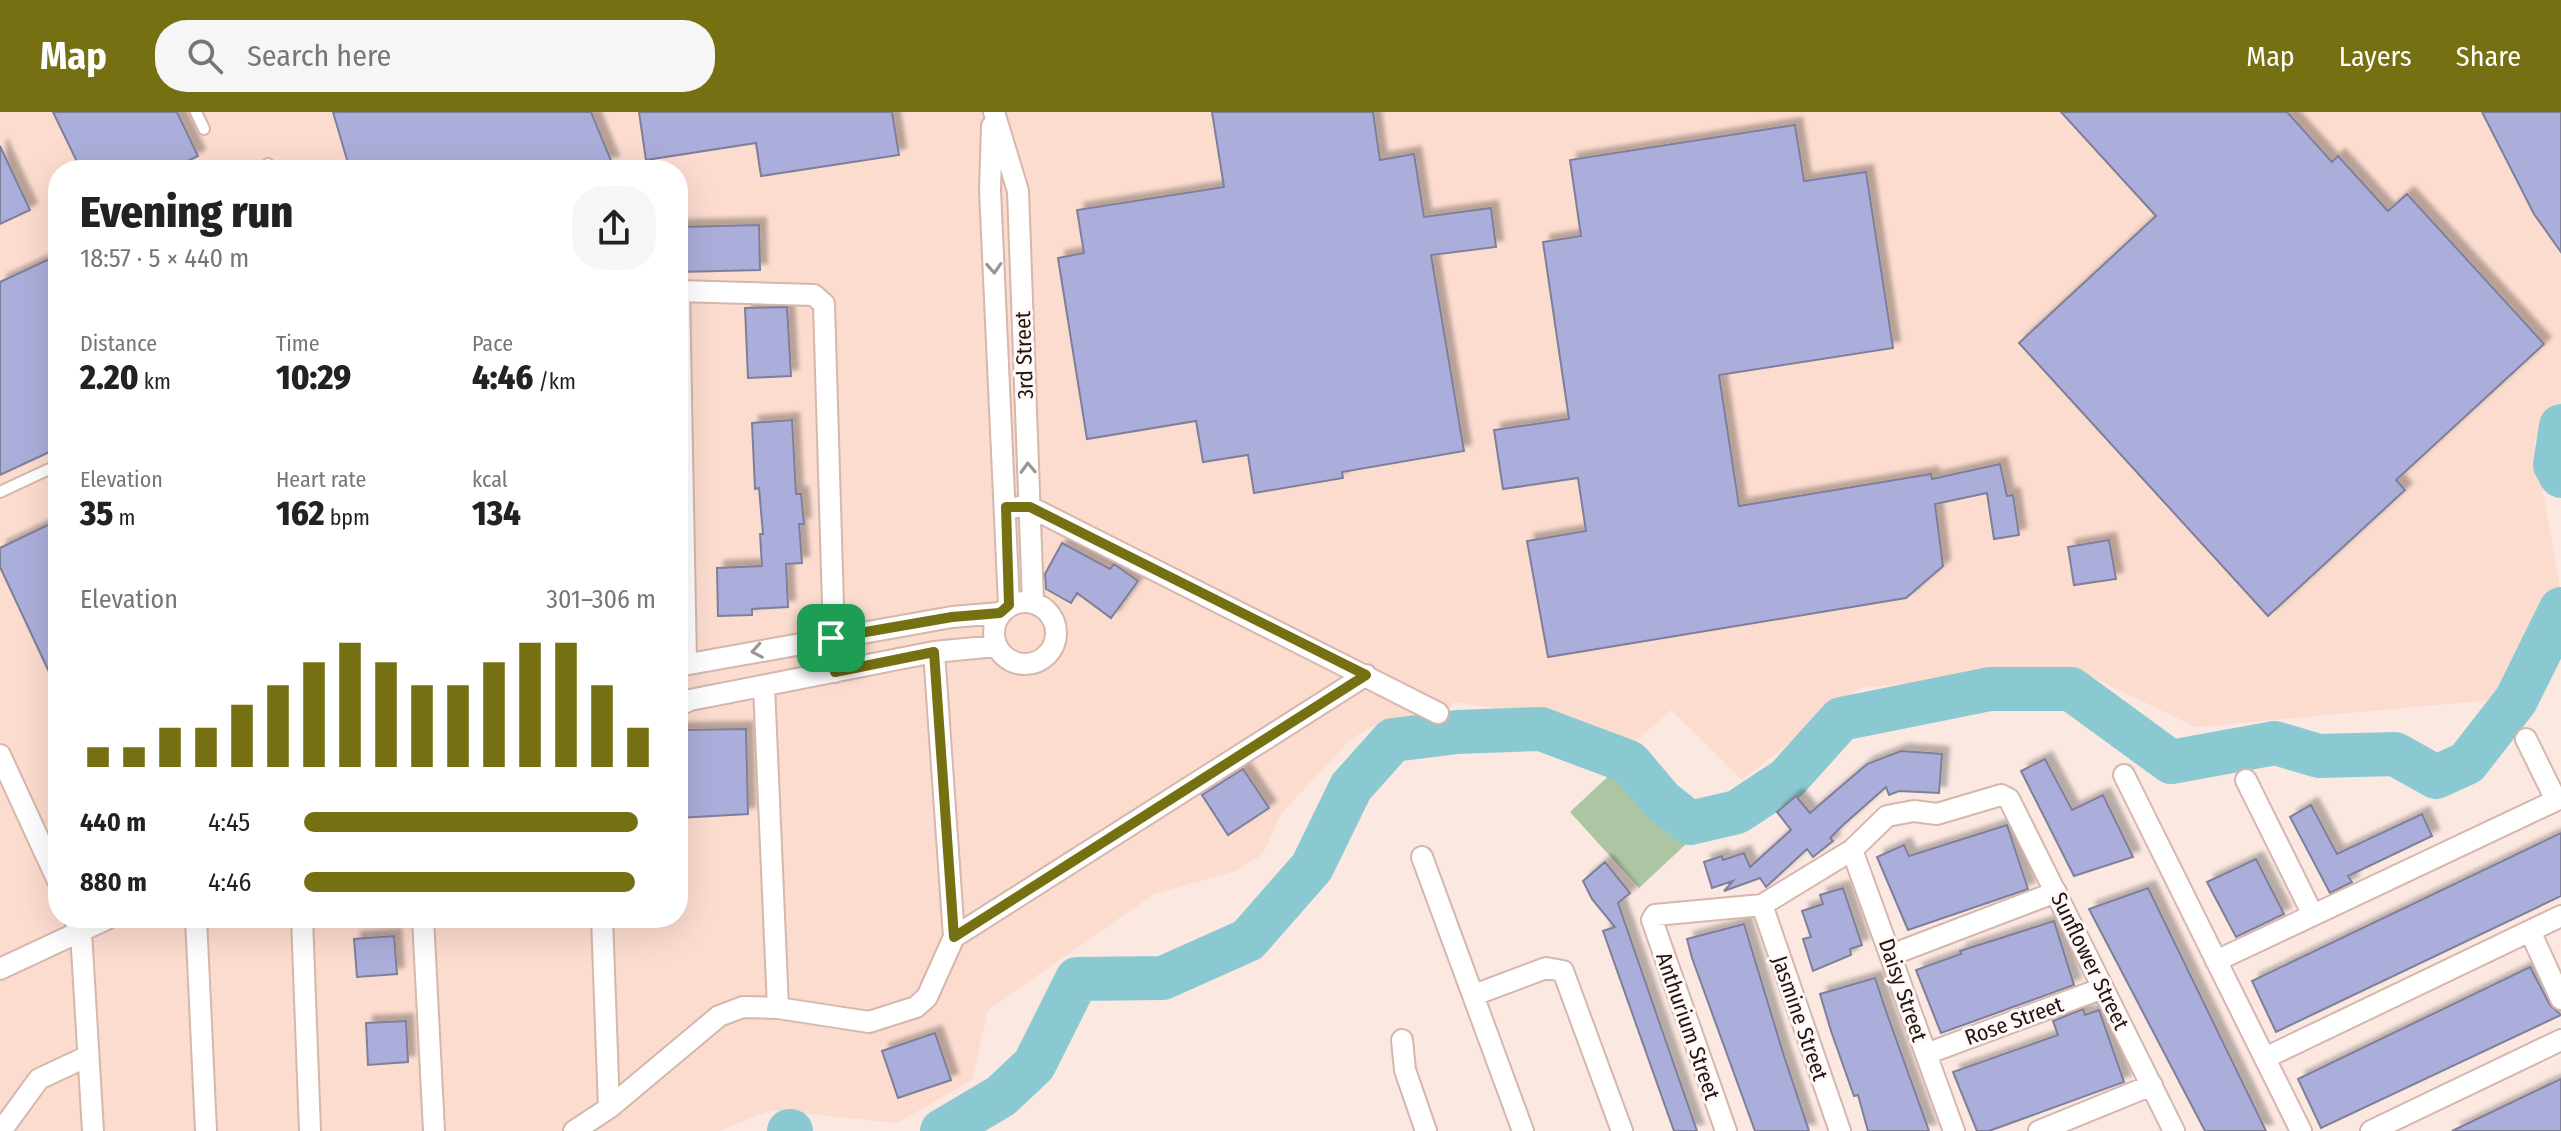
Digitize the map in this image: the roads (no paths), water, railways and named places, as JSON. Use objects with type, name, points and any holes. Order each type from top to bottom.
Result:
[{"type":"street","name":"3rd Street","points":[[994,112],[1018,191],[1033,602]]},
{"type":"street","name":"3rd Street","points":[[994,112],[990,190],[1006,507],[1004,609]]},
{"type":"street","points":[[688,291],[814,295],[824,304],[831,638],[835,672]]},
{"type":"street","points":[[1006,507],[1030,507],[1438,713]]},
{"type":"street","points":[[688,663],[1033,602],[1052,617],[1056,628],[1053,648],[1038,662],[1009,661],[996,646],[994,624],[1004,609]]},
{"type":"street","points":[[688,704],[934,652],[996,646]]},
{"type":"street","points":[[574,1131],[609,1108],[719,1016],[743,1007],[778,1008],[869,1022],[916,1007],[927,997],[954,937],[934,652]]},
{"type":"street","points":[[954,937],[1366,675]]},
{"type":"street","points":[[764,686],[778,1008]]},
{"type":"street","points":[[2216,961],[2558,799],[2526,739]]},
{"type":"street","points":[[0,755],[48,860]]},
{"type":"street","points":[[2124,775],[2301,1131]]},
{"type":"street","points":[[2246,780],[2313,915]]},
{"type":"street","name":"Sunflower Street","points":[[1852,850],[1887,816],[1914,811],[1937,814],[2001,795],[2009,799],[2174,1131]]},
{"type":"street","points":[[1762,905],[1852,850]]},
{"type":"street","name":"Daisy Street","points":[[1852,850],[1954,1131]]},
{"type":"street","points":[[1422,857],[1474,995],[1516,1129]]},
{"type":"street","points":[[1891,955],[2056,892]]},
{"type":"street","name":"Anthurium Street","points":[[1726,1131],[1652,920],[1661,912],[1762,905]]},
{"type":"street","name":"Jasmine Street","points":[[1762,905],[1840,1131]]},
{"type":"street","points":[[2265,1058],[2561,916]]},
{"type":"street","points":[[0,969],[73,928]]},
{"type":"street","points":[[78,928],[93,1131]]},
{"type":"street","points":[[196,928],[206,1131]]},
{"type":"street","points":[[302,928],[310,1131]]},
{"type":"street","points":[[424,928],[434,1131]]},
{"type":"street","points":[[602,928],[609,1108]]},
{"type":"street","points":[[2530,931],[2561,999]]},
{"type":"street","points":[[1474,995],[1546,968],[1563,971],[1622,1131]]},
{"type":"street","name":"Rose Street","points":[[1926,1054],[2103,988]]},
{"type":"street","points":[[1402,1040],[1405,1070],[1426,1131]]},
{"type":"street","points":[[2371,1131],[2561,1040]]},
{"type":"street","points":[[1,1131],[39,1079],[88,1056]]},
{"type":"street","points":[[2039,1131],[2152,1085]]},
{"type":"lane","points":[[196,112],[204,129]]},
{"type":"lane","points":[[0,492],[48,470]]},
{"type":"waterway","points":[[2561,426],[2555,465],[2561,476]]},
{"type":"waterway","points":[[942,1131],[1001,1096],[1034,1065],[1077,979],[1163,978],[1248,940],[1312,867],[1351,787],[1393,740],[1457,732],[1541,729],[1629,762],[1662,801],[1690,823],[1737,812],[1787,779],[1841,719],[1990,689],[2071,689],[2171,762],[2275,743],[2319,756],[2395,754],[2436,777],[2467,763],[2516,700],[2561,609]]}]
